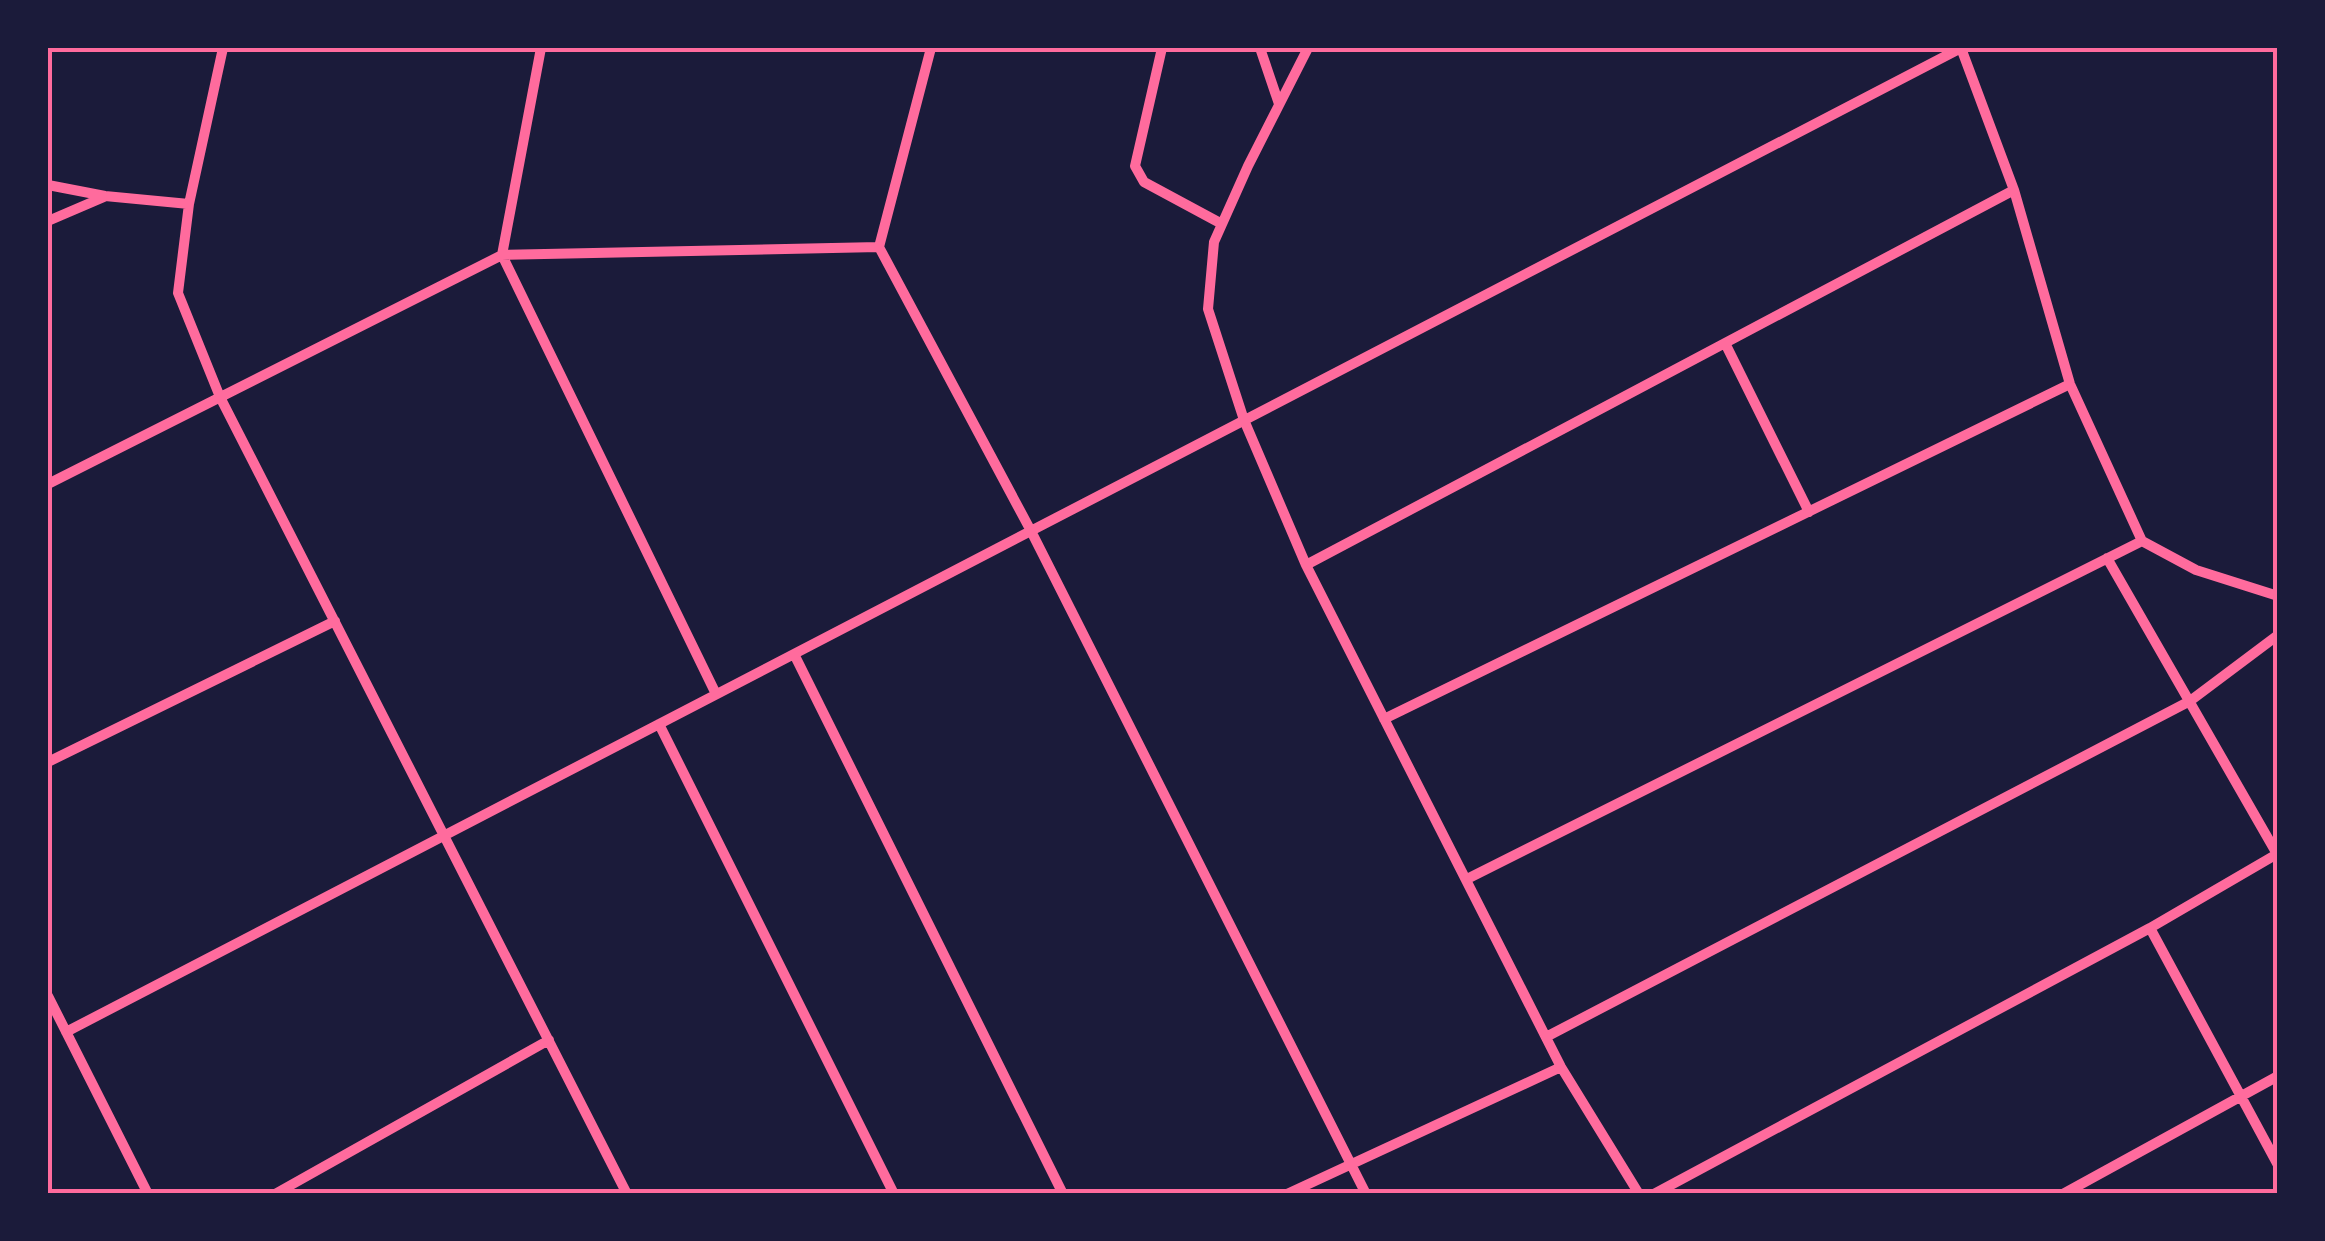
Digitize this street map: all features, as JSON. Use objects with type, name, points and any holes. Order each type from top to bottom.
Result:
[{"type":"street","points":[[223,48],[189,204],[178,293],[220,397],[627,1194]]},
{"type":"street","points":[[541,48],[502,254],[716,694]]},
{"type":"street","points":[[932,48],[879,247],[1031,531],[1366,1194]]},
{"type":"street","points":[[1162,48],[1135,166],[1137,174],[1144,182],[1222,224]]},
{"type":"street","points":[[1260,48],[1279,104]]},
{"type":"street","points":[[1308,48],[1214,242],[1208,309],[1244,420],[1306,565],[1561,1068],[1639,1194]]},
{"type":"street","points":[[66,1032],[1961,48],[2014,190],[2070,384],[2142,541],[2196,570],[2278,596]]},
{"type":"street","points":[[48,185],[104,196],[189,204]]},
{"type":"street","points":[[1306,565],[2014,190]]},
{"type":"street","points":[[48,220],[104,196]]},
{"type":"street","points":[[48,484],[502,254],[879,247]]},
{"type":"street","points":[[1724,343],[1808,512]]},
{"type":"street","points":[[1384,719],[2070,384]]},
{"type":"street","points":[[1467,880],[2142,541]]},
{"type":"street","points":[[1654,1194],[2150,928],[2278,854],[2107,558]]},
{"type":"street","points":[[48,762],[335,620]]},
{"type":"street","points":[[1546,1037],[2190,701],[2278,635]]},
{"type":"street","points":[[794,654],[1063,1194]]},
{"type":"street","points":[[659,724],[894,1194]]},
{"type":"street","points":[[2150,928],[2278,1165]]},
{"type":"street","points":[[48,996],[148,1194]]},
{"type":"street","points":[[275,1194],[549,1040]]},
{"type":"street","points":[[1288,1194],[1350,1162],[1561,1068]]},
{"type":"street","points":[[2063,1194],[2278,1076]]}]
